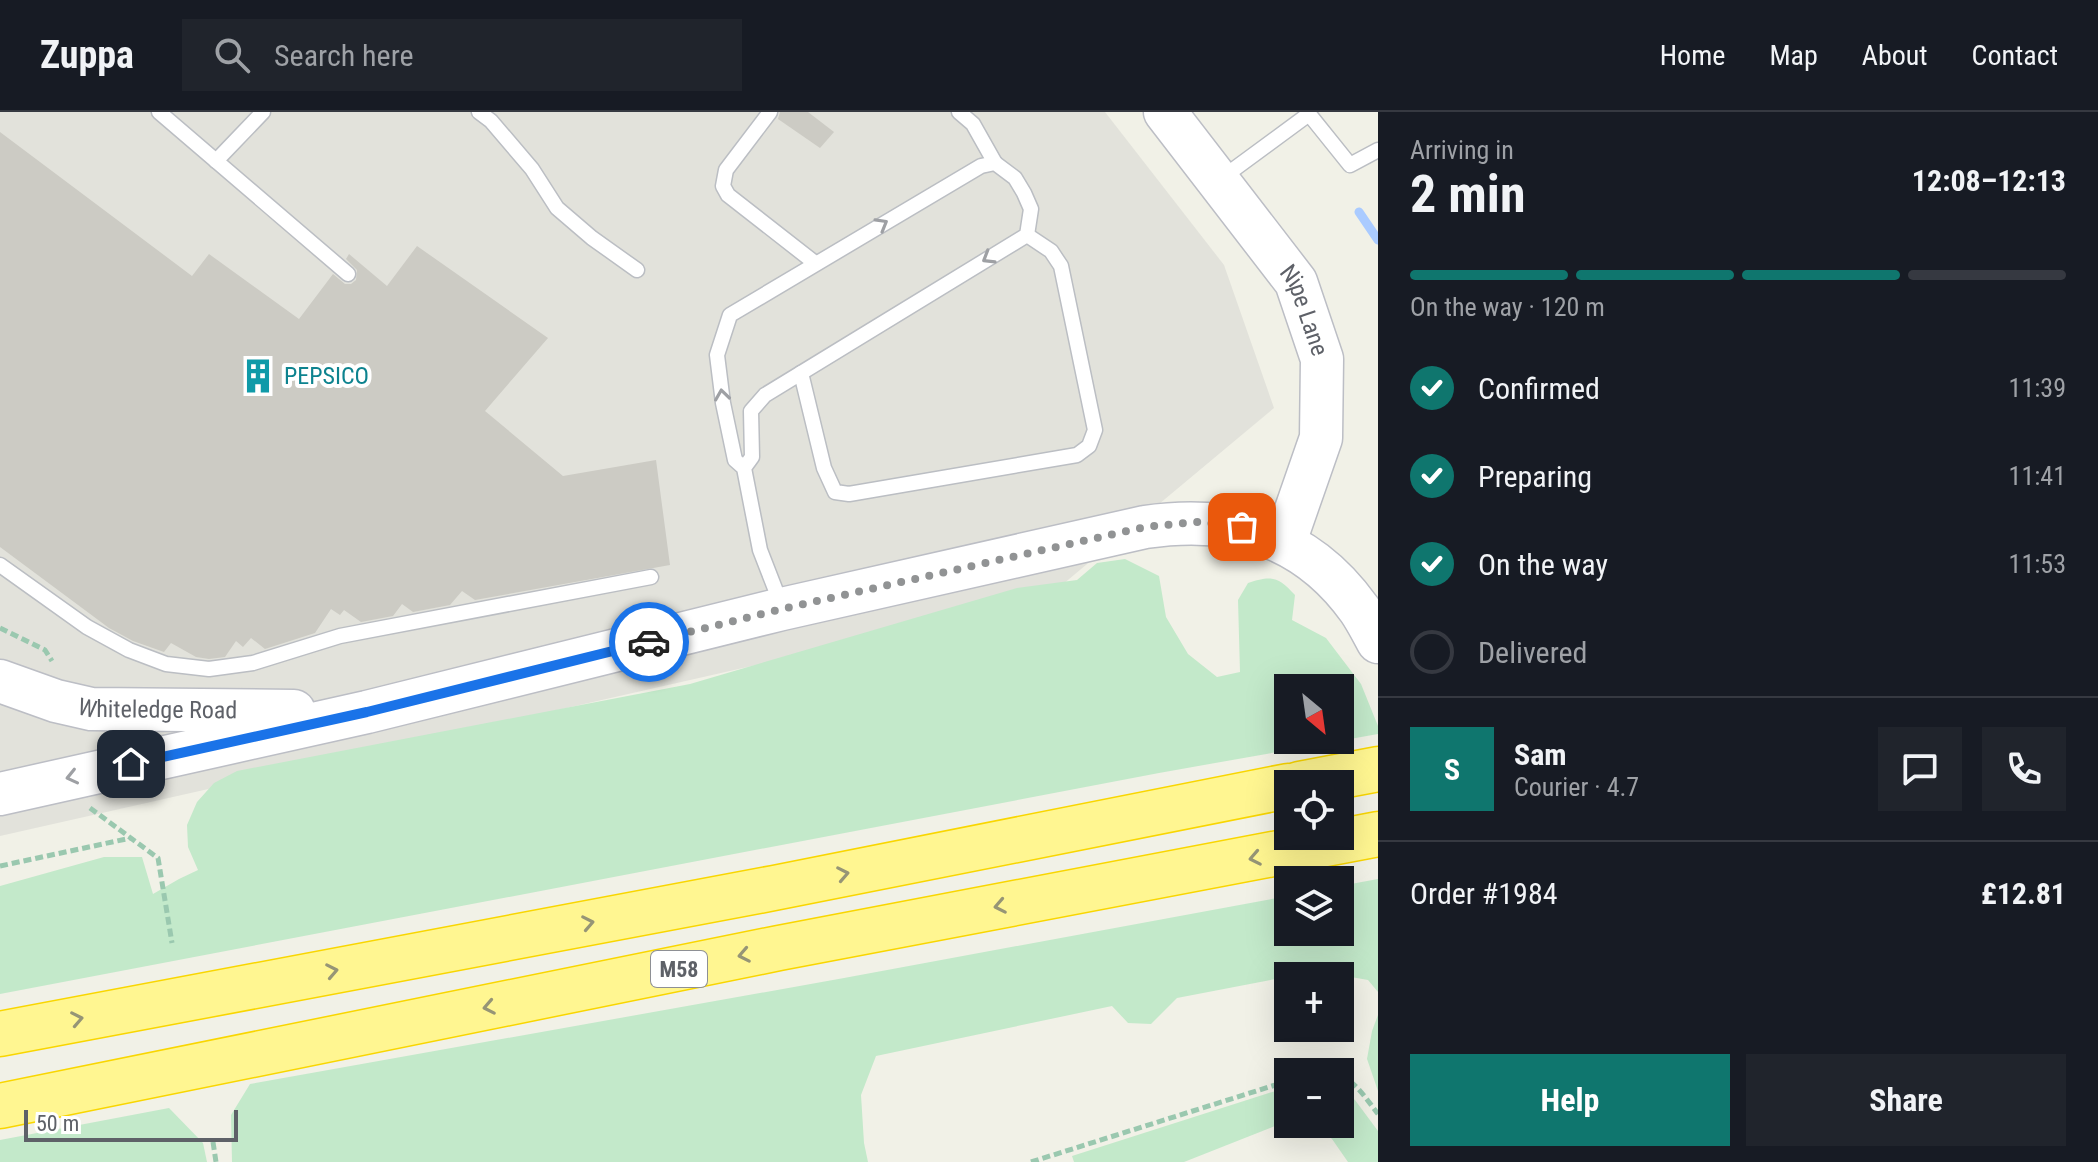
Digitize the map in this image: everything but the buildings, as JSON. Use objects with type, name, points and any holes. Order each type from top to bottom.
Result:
[{"type":"highway","points":[[1354,774],[1378,769]]},
{"type":"highway","points":[[0,1034],[758,891],[1274,789]]},
{"type":"highway","name":"M58","points":[[0,1106],[779,948],[1369,836]]},
{"type":"street","name":"Nipe Lane","points":[[1165,112],[1296,282],[1322,359],[1321,438],[1283,542]]},
{"type":"street","name":"Whiteledge Road","points":[[0,794],[367,712],[782,609],[1172,523],[1220,523],[1242,527],[1283,542],[1314,563],[1342,589],[1378,642]]},
{"type":"street","name":"Whiteledge Road","points":[[0,681],[56,701],[91,709],[367,712]]},
{"type":"lane","points":[[159,112],[348,274]]},
{"type":"lane","points":[[216,161],[263,112]]},
{"type":"lane","points":[[479,112],[491,121],[532,169],[557,208],[637,270]]},
{"type":"lane","points":[[770,112],[726,170],[723,186],[728,195],[815,263]]},
{"type":"lane","points":[[744,468],[752,457],[751,411],[765,395],[1027,235],[1031,209],[1024,193],[1015,178],[995,163],[973,124],[959,112]]},
{"type":"lane","points":[[1218,181],[1309,114],[1350,165],[1378,150]]},
{"type":"lane","points":[[782,609],[760,550],[744,468],[735,460],[723,403],[717,355],[730,315],[981,166],[995,163]]},
{"type":"lane","points":[[801,373],[824,468],[835,492],[849,494],[1077,455],[1089,446],[1095,430],[1061,266],[1051,251],[1027,235]]},
{"type":"lane","points":[[0,565],[87,627],[129,650],[166,664],[209,669],[253,663],[340,636],[651,577]]},
{"type":"path","points":[[0,628],[45,650],[57,668]]},
{"type":"path","points":[[80,801],[158,858],[172,943]]},
{"type":"path","points":[[0,866],[131,838]]},
{"type":"path","points":[[1031,1162],[1274,1085]]},
{"type":"path","points":[[1354,1085],[1378,1114]]},
{"type":"path","points":[[213,1142],[216,1162]]},
{"type":"shaded area","points":[[0,112],[1105,112],[1224,265],[1274,408],[1044,600],[0,836]]},
{"type":"green space","points":[[1125,559],[1159,576],[1166,617],[1188,654],[1217,677],[1240,672],[1238,600],[1248,583],[1274,579],[1295,595],[1292,620],[1326,638],[1353,674],[1274,674],[1274,753],[0,994],[0,886],[104,857],[142,857],[153,894],[198,870],[188,847],[187,825],[197,802],[214,783],[237,771],[690,684],[1017,588],[1077,580],[1097,563]]},
{"type":"green space","points":[[1354,675],[1361,684],[1378,726],[1378,734],[1354,738]]},
{"type":"green space","points":[[1378,879],[1378,992],[1368,980],[1354,978],[1354,962],[1274,962],[1274,979],[1177,998],[1151,1024],[1128,1023],[1112,1006],[876,1056],[861,1095],[868,1162],[232,1162],[231,1115],[250,1084],[1274,899],[1274,946],[1354,946],[1354,883]]},
{"type":"green space","points":[[1378,1015],[1378,1091],[1367,1059]]},
{"type":"green space","points":[[1274,1091],[1274,1127],[1184,1162],[1074,1162],[1072,1156]]},
{"type":"green space","points":[[1354,1099],[1378,1131],[1378,1162],[1348,1162],[1332,1139],[1354,1138]]},
{"type":"green space","points":[[169,1108],[203,1143],[207,1162],[0,1162],[0,1140]]},
{"type":"waterway","points":[[1359,212],[1378,240]]},
{"type":"way so far","points":[[649,642],[1145,527],[1197,522],[1242,527]]},
{"type":"place","name":"PEPSICO","points":[[258,376]]},
{"type":"route","points":[[131,764],[367,712],[649,642]]}]
